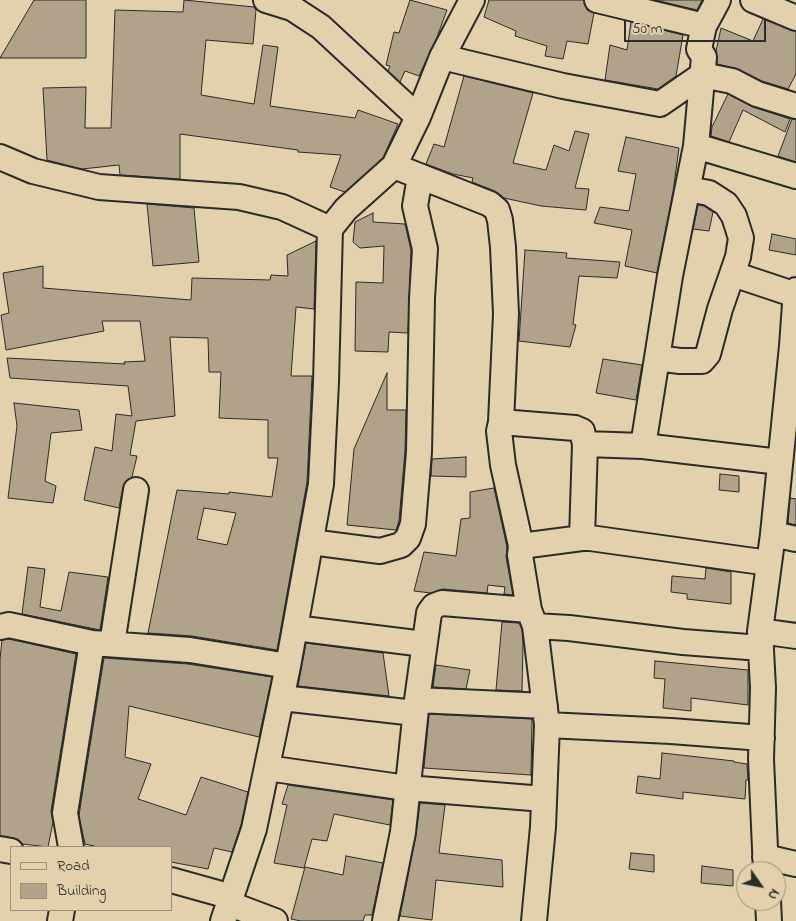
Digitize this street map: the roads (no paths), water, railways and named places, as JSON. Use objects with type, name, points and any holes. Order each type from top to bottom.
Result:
[{"type":"street","points":[[266,0],[292,8],[321,27],[418,117]]},
{"type":"street","points":[[228,907],[254,829],[282,698],[321,484],[330,229],[346,209],[394,166],[418,117],[442,57],[472,0]]},
{"type":"street","points":[[597,0],[704,26]]},
{"type":"street","points":[[643,446],[670,276],[696,146],[704,56],[699,49],[704,26],[718,0]]},
{"type":"street","points":[[753,0],[796,18]]},
{"type":"street","points":[[442,57],[563,86],[660,104],[702,75],[732,81],[757,94],[796,106]]},
{"type":"street","points":[[696,146],[796,176]]},
{"type":"street","points":[[0,157],[33,171],[100,187],[239,197],[282,208],[330,229]]},
{"type":"street","points":[[394,166],[490,204],[497,210],[500,220],[506,314],[499,431],[503,465],[521,546],[520,555],[532,618],[546,715],[544,799],[534,921]]},
{"type":"street","points":[[311,542],[380,551],[401,545],[408,538],[412,524],[419,452],[422,298],[426,249],[415,206],[420,177]]},
{"type":"street","points":[[657,358],[702,361],[708,354],[720,309],[738,257],[741,238],[734,216],[726,204],[709,193],[688,190]]},
{"type":"street","points":[[733,274],[796,294],[791,398],[780,462],[760,640],[761,760],[765,861]]},
{"type":"street","points":[[501,422],[579,429],[582,431],[585,444],[582,538]]},
{"type":"street","points":[[585,444],[643,446],[780,462]]},
{"type":"street","points":[[72,846],[65,813],[136,490]]},
{"type":"street","points":[[773,534],[796,539]]},
{"type":"street","points":[[521,546],[582,538],[769,563]]},
{"type":"street","points":[[386,921],[402,832],[424,644],[429,613],[434,606],[442,603],[532,618],[569,628],[684,642],[760,640],[796,636]]},
{"type":"street","points":[[0,626],[102,643],[190,650],[288,666]]},
{"type":"street","points":[[295,628],[424,644]]},
{"type":"street","points":[[282,698],[546,715],[671,731],[762,738]]},
{"type":"street","points":[[267,768],[407,788],[544,799]]},
{"type":"street","points":[[172,880],[228,907],[270,920]]}]
